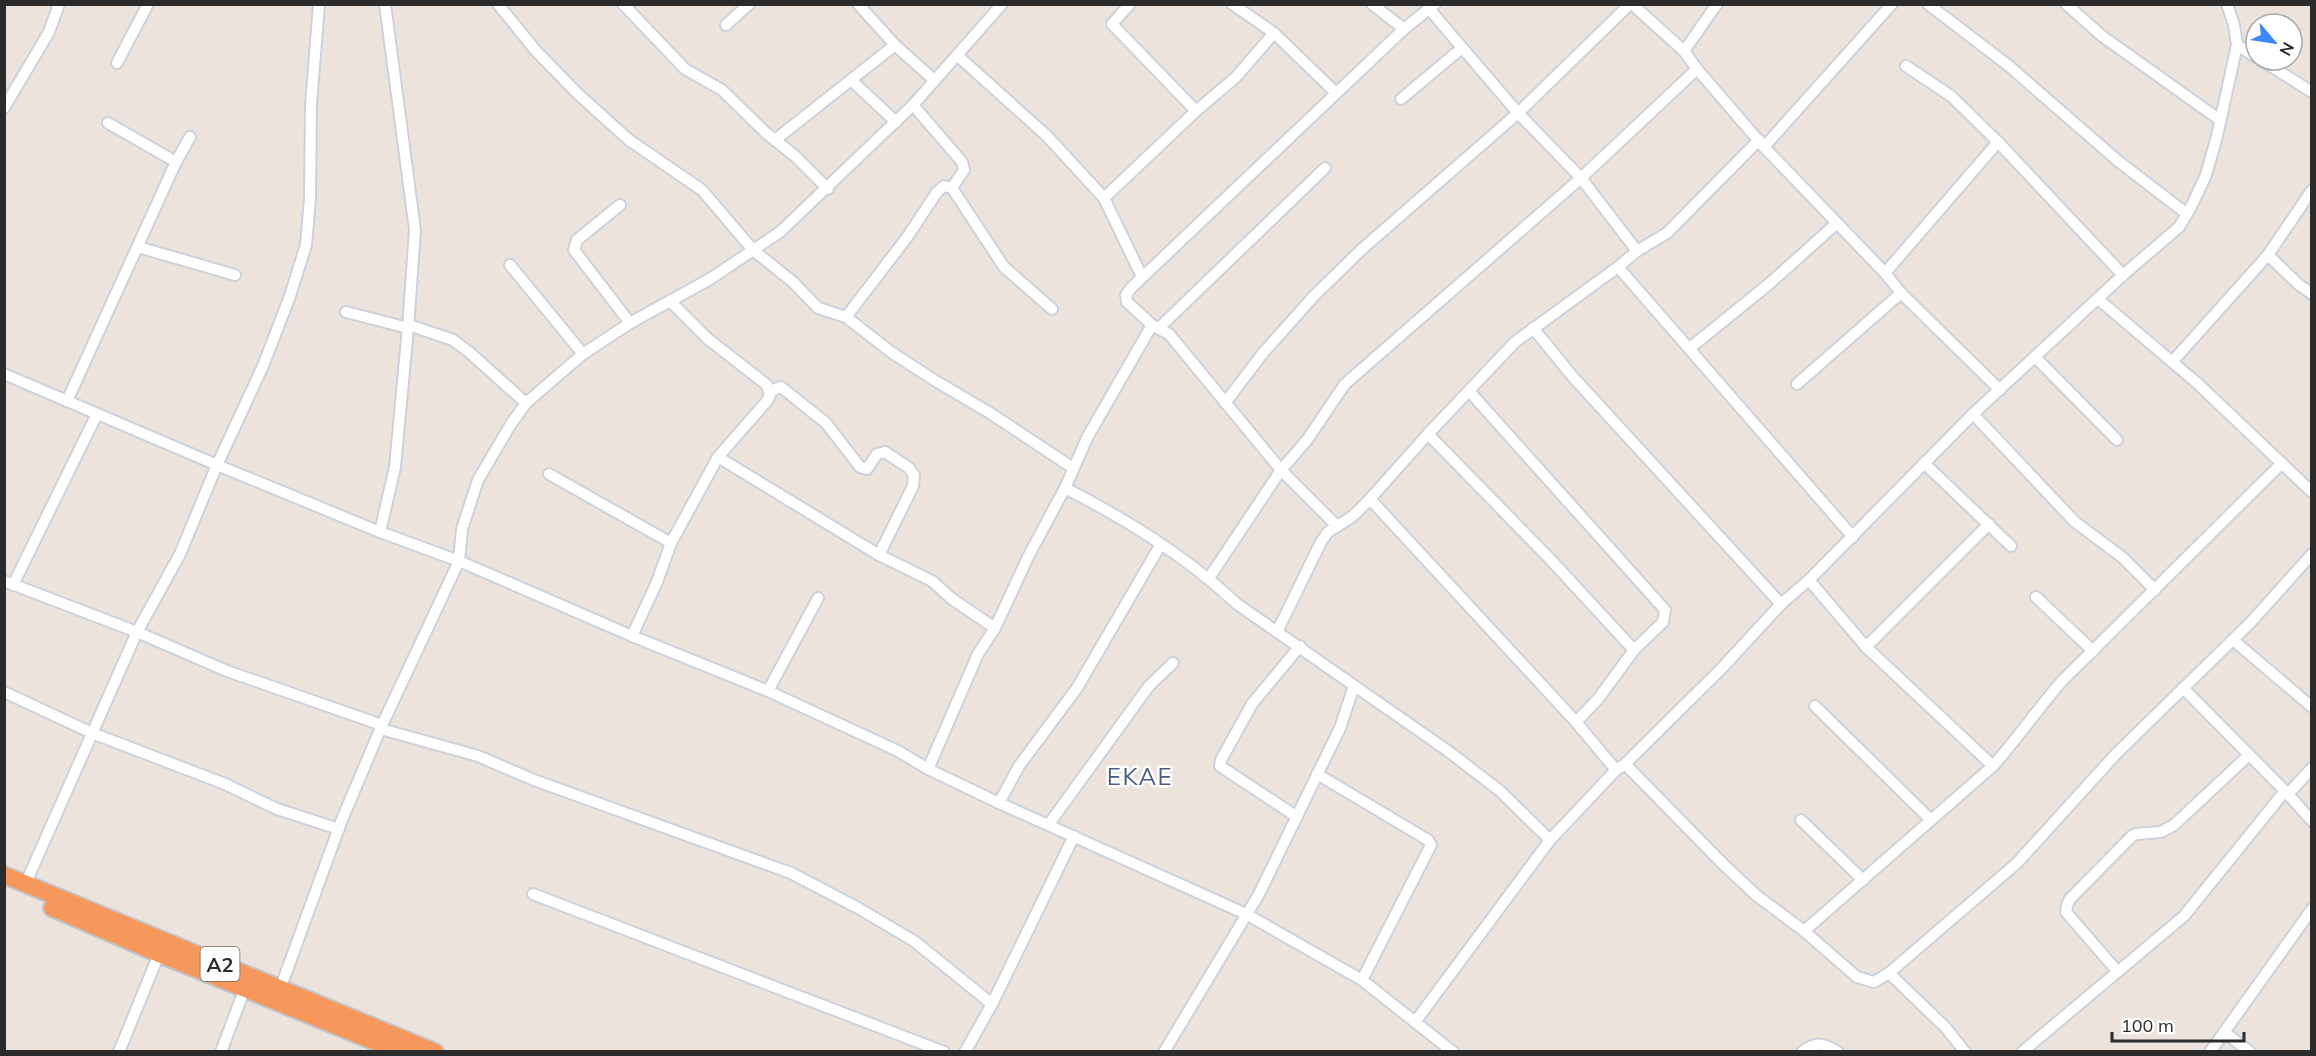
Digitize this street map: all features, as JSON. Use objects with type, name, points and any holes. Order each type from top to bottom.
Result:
[{"type":"highway","name":"A2","points":[[4,875],[278,994],[400,1052]]},
{"type":"highway","name":"A2","points":[[4,886],[159,954],[244,988],[278,994],[435,1052]]},
{"type":"street","points":[[4,108],[49,32],[60,4]]},
{"type":"street","points":[[117,63],[148,4]]},
{"type":"street","points":[[25,885],[137,632],[180,554],[217,465],[263,366],[290,296],[306,245],[310,199],[311,104],[319,4]]},
{"type":"street","points":[[380,532],[395,467],[416,230],[385,4]]},
{"type":"street","points":[[498,4],[536,51],[578,94],[629,140],[702,190],[753,250],[793,282],[818,308],[846,317],[908,364],[990,413],[1072,468]]},
{"type":"street","points":[[726,25],[748,4]]},
{"type":"street","points":[[858,4],[895,45],[934,80]]},
{"type":"street","points":[[1130,4],[1112,24],[1196,111]]},
{"type":"street","points":[[1232,4],[1274,33],[1336,93]]},
{"type":"street","points":[[1372,4],[1404,29]]},
{"type":"street","points":[[1226,403],[1288,323],[1314,296],[1361,250],[1518,113],[1631,4],[1684,51],[1696,69],[1761,144],[1885,273],[1900,293],[2000,390]]},
{"type":"street","points":[[1684,51],[1717,4]]},
{"type":"street","points":[[1277,632],[1328,532],[1353,516],[1370,500],[1428,434],[1515,342],[1637,251],[1667,233],[1761,144],[1892,4]]},
{"type":"street","points":[[1929,4],[2009,66],[2118,161],[2187,214]]},
{"type":"street","points":[[2066,4],[2102,36],[2220,120]]},
{"type":"street","points":[[1415,1022],[1550,840],[1722,668],[1781,604],[1853,537],[1973,414],[2123,275],[2179,227],[2206,175],[2220,120],[2236,45],[2234,25],[2227,4]]},
{"type":"street","points":[[627,6],[685,69],[722,90],[828,189]]},
{"type":"street","points":[[278,994],[339,829],[382,727],[459,561],[462,529],[478,480],[526,403],[584,354],[630,323],[710,279],[780,232],[828,189],[913,105],[958,56],[998,6]]},
{"type":"street","points":[[1336,526],[1281,470],[1169,334],[1127,302],[1126,295],[1404,29],[1433,7],[1462,48],[1518,113],[1581,178],[1637,251]]},
{"type":"street","points":[[1104,198],[1196,111],[1236,77],[1274,33]]},
{"type":"street","points":[[775,140],[895,45]]},
{"type":"street","points":[[2236,45],[2244,50]]},
{"type":"street","points":[[1401,99],[1462,48]]},
{"type":"street","points":[[958,56],[1047,136],[1104,198],[1143,277]]},
{"type":"street","points":[[1906,66],[1951,96],[1998,142],[2123,275]]},
{"type":"street","points":[[1209,578],[1281,470],[1307,440],[1344,384],[1581,178],[1696,69]]},
{"type":"street","points":[[2280,72],[2312,92]]},
{"type":"street","points":[[851,80],[896,122]]},
{"type":"street","points":[[913,105],[962,162],[964,170],[952,188]]},
{"type":"street","points":[[108,123],[176,162]]},
{"type":"street","points":[[67,401],[176,162],[190,138]]},
{"type":"street","points":[[1885,273],[1998,142]]},
{"type":"street","points":[[928,769],[978,654],[995,627],[1029,555],[1065,488],[1088,436],[1156,326],[1325,168]]},
{"type":"street","points":[[846,317],[908,236],[937,192],[944,186],[952,188],[1004,267],[1052,309]]},
{"type":"street","points":[[2172,362],[2268,255],[2312,190]]},
{"type":"street","points":[[620,205],[577,240],[574,250],[630,323]]},
{"type":"street","points":[[1690,348],[1769,284],[1836,223]]},
{"type":"street","points":[[138,247],[234,275]]},
{"type":"street","points":[[2268,255],[2298,284],[2312,294]]},
{"type":"street","points":[[510,265],[584,354]]},
{"type":"street","points":[[1618,267],[1853,537]]},
{"type":"street","points":[[1797,384],[1900,293]]},
{"type":"street","points":[[2098,299],[2172,362],[2312,492]]},
{"type":"street","points":[[632,636],[657,582],[671,543],[718,457],[767,402],[770,391],[767,385],[708,339],[670,301]]},
{"type":"street","points":[[346,312],[409,326],[453,340],[526,403]]},
{"type":"street","points":[[1533,328],[1573,377],[1781,604]]},
{"type":"street","points":[[2035,357],[2117,440]]},
{"type":"street","points":[[4,374],[217,465],[380,532],[459,561],[632,636],[768,691],[898,751],[928,769],[999,803],[1246,914],[1362,980],[1453,1052]]},
{"type":"street","points":[[770,391],[781,387],[791,393],[826,423],[860,467],[867,469],[877,454],[885,452],[909,468],[914,475],[913,486],[879,555]]},
{"type":"street","points":[[1469,391],[1665,610],[1663,622],[1634,650],[1598,699],[1576,722]]},
{"type":"street","points":[[97,414],[9,583],[137,632],[227,671],[382,727],[478,756],[534,780],[791,873],[914,941],[992,1004]]},
{"type":"street","points":[[1973,414],[2075,522],[2122,557],[2155,590]]},
{"type":"street","points":[[1428,434],[1550,559],[1634,650]]},
{"type":"street","points":[[718,457],[879,555],[932,581],[952,599],[995,627]]},
{"type":"street","points":[[1804,931],[1993,766],[2061,682],[2282,463]]},
{"type":"street","points":[[1924,464],[2010,546]]},
{"type":"street","points":[[549,474],[671,543]]},
{"type":"street","points":[[1065,488],[1108,510],[1161,544],[1209,578],[1237,604],[1448,751],[1500,791],[1550,840]]},
{"type":"street","points":[[1370,500],[1576,722],[1621,767],[1756,895],[1804,931],[1857,977],[1874,982],[1889,973],[2017,863],[2115,754],[2251,622],[2312,554]]},
{"type":"street","points":[[1866,646],[1989,524]]},
{"type":"street","points":[[999,803],[1018,766],[1077,688],[1161,544]]},
{"type":"street","points":[[1809,580],[1866,646],[1993,766]]},
{"type":"street","points":[[2036,597],[2093,651]]},
{"type":"street","points":[[768,691],[818,598]]},
{"type":"street","points":[[2233,640],[2312,707]]},
{"type":"street","points":[[1297,817],[1220,766],[1221,760],[1252,704],[1300,646]]},
{"type":"street","points":[[1048,824],[1149,686],[1173,663]]},
{"type":"street","points":[[1164,1052],[1259,894],[1340,728],[1354,686]]},
{"type":"street","points":[[2183,688],[2312,822]]},
{"type":"street","points":[[4,692],[92,733],[225,784],[277,809],[339,829]]},
{"type":"street","points":[[1815,706],[1931,820]]},
{"type":"street","points":[[2117,971],[2066,912],[2070,899],[2132,836],[2161,832],[2174,825],[2248,755]]},
{"type":"street","points":[[2022,1052],[2184,916],[2286,793],[2312,768]]},
{"type":"street","points":[[1317,774],[1428,840],[1431,845],[1362,980]]},
{"type":"street","points":[[1802,820],[1863,880]]},
{"type":"street","points":[[965,1052],[992,1004],[1074,836]]},
{"type":"street","points":[[533,894],[944,1052]]},
{"type":"street","points":[[2210,1052],[2312,909]]},
{"type":"street","points":[[119,1052],[159,954]]},
{"type":"street","points":[[1889,973],[1947,1028],[1965,1052]]},
{"type":"street","points":[[221,1052],[244,988]]},
{"type":"street","points":[[2224,1032],[2250,1052]]},
{"type":"street","points":[[1802,1052],[1811,1045],[1825,1044],[1838,1052]]},
{"type":"district","name":"EKAE","points":[[1140,776]]}]
